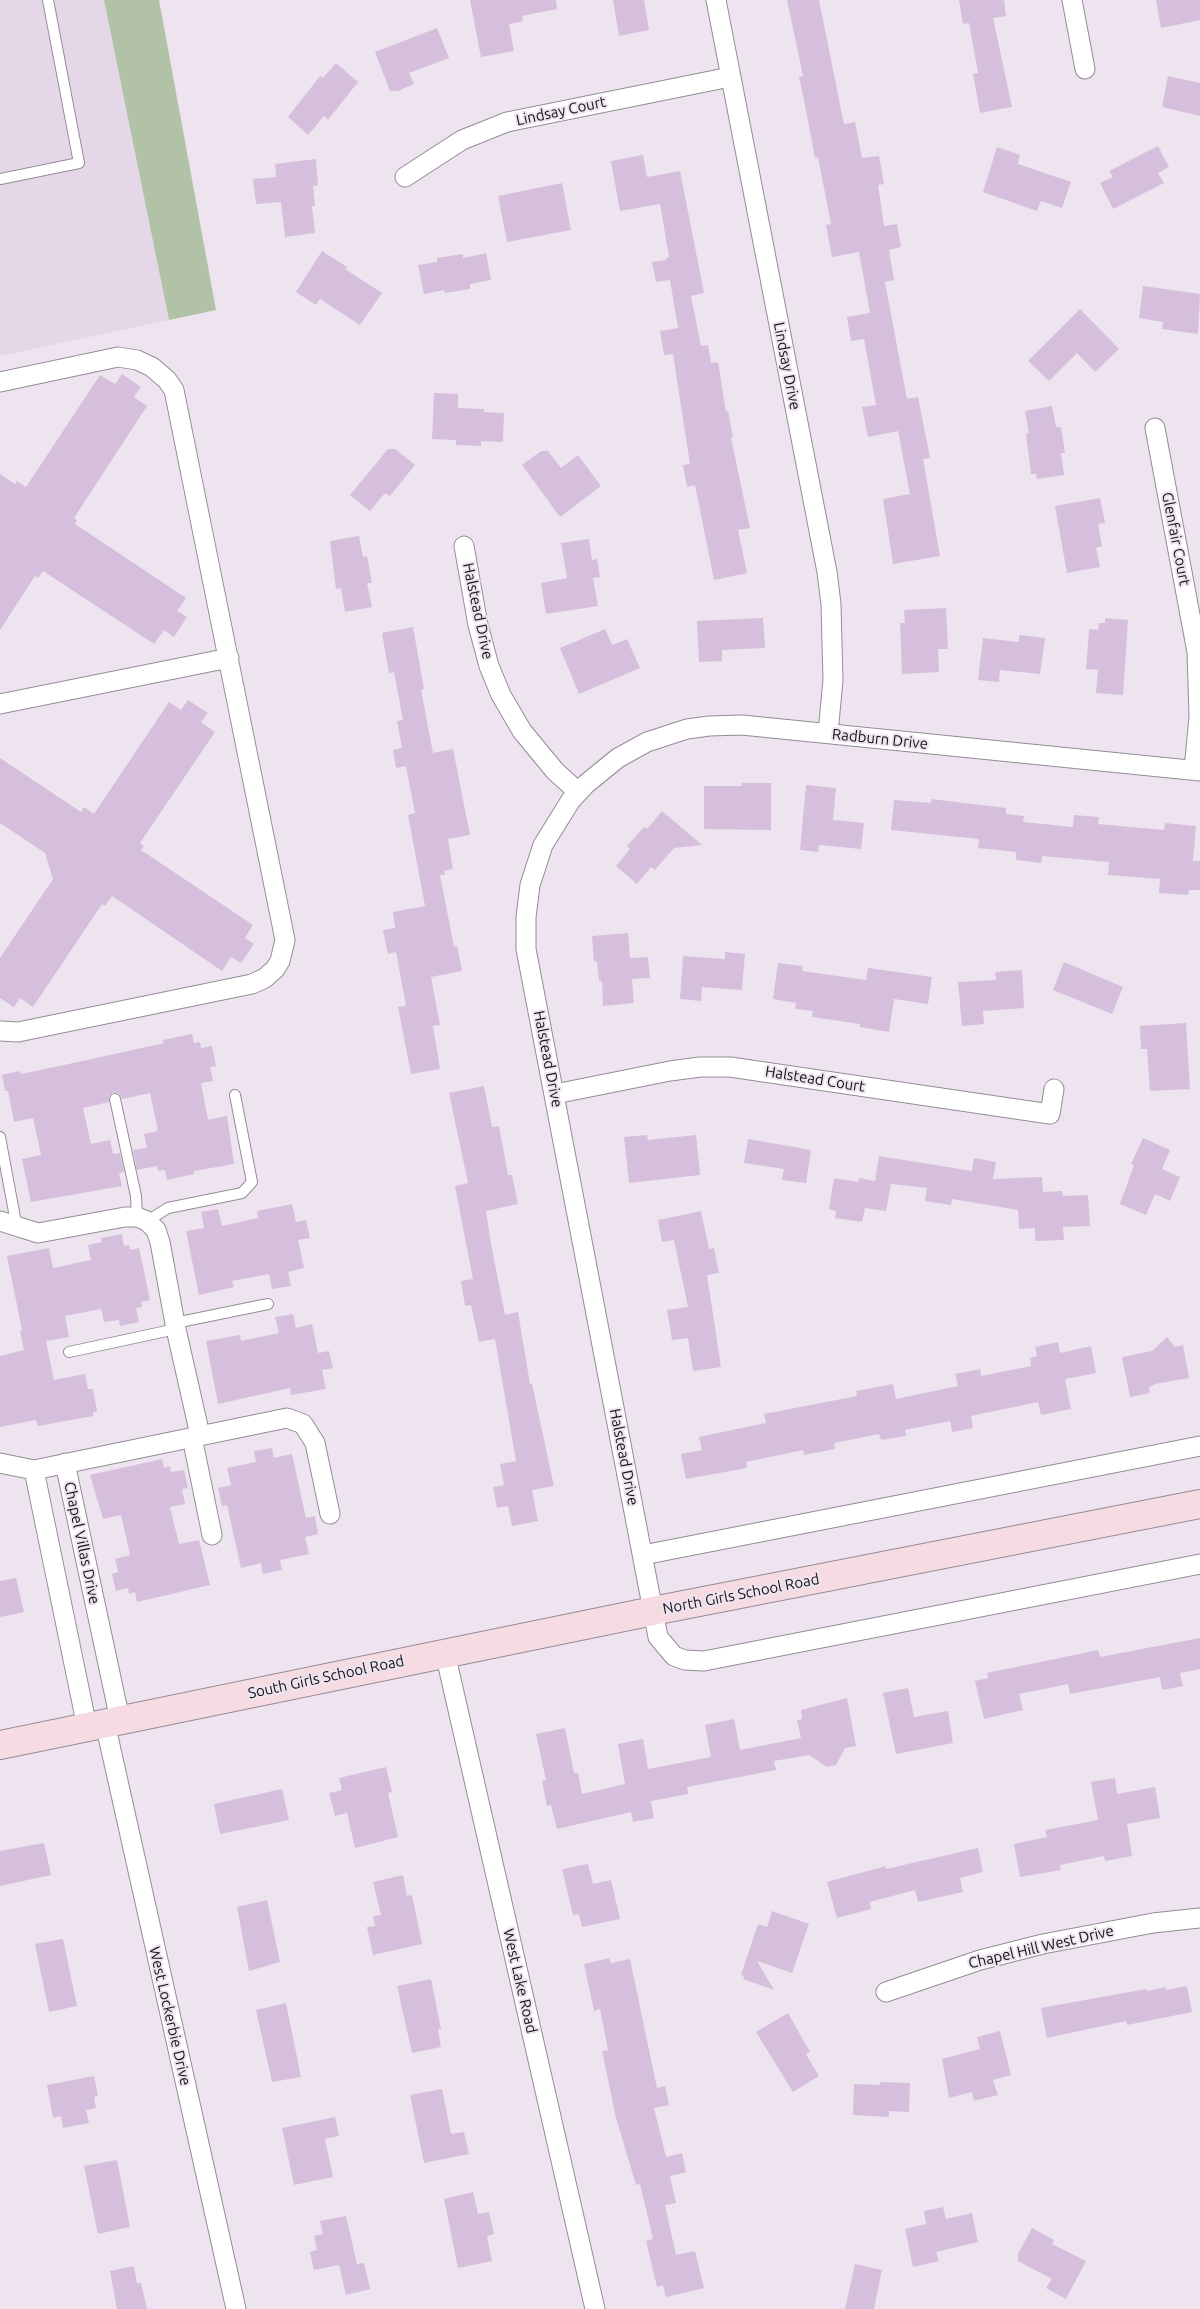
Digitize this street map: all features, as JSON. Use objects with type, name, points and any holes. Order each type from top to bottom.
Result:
[{"type":"main road","name":"North Girls School Road","points":[[653,1611],[1200,1504]]},
{"type":"main road","name":"South Girls School Road","points":[[0,1745],[653,1611]]},
{"type":"street","name":"Lindsay Drive","points":[[716,0],[827,572],[832,615],[833,680],[828,734]]},
{"type":"street","points":[[1072,0],[1085,69]]},
{"type":"street","name":"Lindsay Court","points":[[405,178],[462,140],[507,122],[730,77]]},
{"type":"street","points":[[0,382],[118,357],[137,360],[152,366],[167,380],[177,397],[284,933],[283,949],[275,969],[268,976],[252,984],[18,1032],[0,1031]]},
{"type":"street","name":"Glenfair Court","points":[[1155,428],[1198,652],[1199,717],[1197,771]]},
{"type":"street","name":"Halstead Drive","points":[[464,546],[478,625],[489,666],[502,695],[522,731],[555,771],[578,792],[559,817],[543,845],[530,886],[526,917],[526,949],[653,1611]]},
{"type":"street","points":[[0,704],[229,658]]},
{"type":"street","name":"Radburn Drive","points":[[578,792],[618,758],[647,742],[677,731],[731,724],[1197,771]]},
{"type":"street","name":"Halstead Court","points":[[555,1094],[670,1071],[700,1067],[730,1067],[1050,1114],[1054,1089]]},
{"type":"street","points":[[8,1224],[38,1234],[124,1217],[142,1219],[156,1230],[176,1326],[212,1535]]},
{"type":"street","name":"Chapel Villas Drive","points":[[104,1723],[65,1463],[287,1418],[303,1424],[315,1443],[330,1514]]},
{"type":"street","points":[[643,1555],[1200,1446]]},
{"type":"street","points":[[0,1463],[34,1470],[65,1463]]},
{"type":"street","points":[[34,1470],[104,1723]]},
{"type":"street","name":"North Girls School Road","points":[[653,1611],[661,1642],[674,1656],[697,1662],[1200,1564]]},
{"type":"street","name":"West Lake Road","points":[[445,1653],[594,2309]]},
{"type":"street","name":"West Lockerbie Drive","points":[[104,1723],[236,2309]]},
{"type":"street","name":"Chapel Hill West Drive","points":[[886,1992],[980,1960],[1043,1944],[1153,1923],[1200,1918]]},
{"type":"lane","points":[[0,179],[79,162],[48,0]]},
{"type":"lane","points":[[115,1099],[142,1219],[168,1208],[242,1193],[252,1182],[235,1095]]},
{"type":"lane","points":[[0,1137],[8,1224]]},
{"type":"lane","points":[[69,1352],[268,1304]]},
{"type":"shaded area","points":[[0,0],[104,0],[169,320],[0,356]]},
{"type":"green space","points":[[104,0],[159,0],[216,310],[169,320]]},
{"type":"building","points":[[470,0],[556,0],[557,9],[522,16],[523,21],[509,24],[514,51],[481,57]]},
{"type":"building","points":[[613,0],[644,0],[649,30],[619,36]]},
{"type":"building","points":[[787,0],[819,0],[844,124],[855,122],[862,158],[879,156],[884,184],[878,185],[884,226],[897,224],[901,247],[889,250],[894,280],[885,282],[907,399],[918,397],[930,458],[923,459],[940,556],[893,564],[883,499],[910,494],[898,431],[868,437],[862,407],[876,405],[864,339],[851,341],[847,317],[870,313],[859,252],[832,257],[826,225],[831,224],[818,157],[815,158],[799,77],[803,76]]},
{"type":"building","points":[[959,0],[1004,0],[1006,16],[993,18],[1012,107],[980,113],[973,74],[978,73],[969,23],[963,24]]},
{"type":"building","points":[[1156,0],[1200,0],[1200,20],[1161,28]]},
{"type":"building","points":[[437,28],[449,58],[409,73],[414,84],[398,91],[390,91],[375,52]]},
{"type":"building","points":[[336,63],[358,82],[328,120],[324,116],[308,135],[288,117],[320,76],[323,78]]},
{"type":"building","points":[[1168,76],[1200,83],[1200,116],[1162,107]]},
{"type":"building","points":[[1158,146],[1169,167],[1158,173],[1164,183],[1113,209],[1100,183],[1113,177],[1109,171]]},
{"type":"building","points":[[997,147],[1020,155],[1018,164],[1071,182],[1062,208],[1041,201],[1037,211],[983,192]]},
{"type":"building","points":[[643,155],[647,177],[680,171],[704,293],[691,296],[701,346],[708,345],[711,363],[718,362],[726,412],[728,411],[733,437],[731,438],[750,528],[738,530],[747,573],[714,580],[695,485],[687,487],[683,465],[690,464],[673,354],[664,355],[660,331],[678,328],[670,280],[656,282],[652,262],[666,260],[669,257],[660,204],[620,211],[611,161]]},
{"type":"building","points":[[316,159],[318,185],[313,186],[315,206],[312,206],[315,233],[285,237],[281,202],[256,204],[253,179],[276,177],[275,164]]},
{"type":"building","points":[[562,183],[571,230],[507,242],[498,196]]},
{"type":"building","points":[[322,251],[347,267],[345,269],[382,293],[360,325],[320,299],[316,305],[296,292]]},
{"type":"building","points":[[486,253],[491,280],[470,284],[470,289],[445,293],[444,290],[424,294],[418,265],[437,262],[437,258],[463,254],[463,258]]},
{"type":"building","points":[[1143,286],[1200,294],[1198,334],[1162,329],[1163,322],[1139,318]]},
{"type":"building","points":[[1080,309],[1119,349],[1095,372],[1077,353],[1049,381],[1028,361]]},
{"type":"building","points":[[122,374],[141,387],[134,397],[147,406],[74,518],[77,520],[75,524],[186,598],[177,611],[187,617],[174,637],[164,630],[154,644],[43,571],[38,578],[35,576],[0,630],[0,474],[15,484],[17,481],[26,487],[100,375],[115,384]]},
{"type":"building","points":[[434,393],[458,394],[458,408],[484,409],[484,412],[504,413],[503,442],[481,441],[481,446],[456,445],[456,440],[432,439]]},
{"type":"building","points":[[1052,406],[1056,427],[1061,427],[1065,453],[1061,453],[1064,475],[1037,479],[1036,474],[1031,474],[1026,434],[1029,433],[1025,411]]},
{"type":"building","points":[[388,449],[395,449],[415,465],[390,496],[385,493],[370,511],[350,495]]},
{"type":"building","points":[[541,451],[548,451],[561,468],[578,455],[601,486],[560,517],[522,465]]},
{"type":"building","points":[[1100,498],[1105,523],[1098,524],[1102,546],[1096,548],[1100,567],[1067,573],[1055,506]]},
{"type":"building","points":[[359,536],[363,557],[367,556],[372,583],[367,583],[372,607],[345,612],[341,588],[336,589],[330,541]]},
{"type":"building","points":[[589,539],[592,560],[597,559],[600,577],[593,578],[598,606],[546,614],[541,583],[567,578],[561,543]]},
{"type":"building","points":[[946,608],[948,649],[938,649],[939,672],[902,674],[900,623],[905,623],[904,610]]},
{"type":"building","points":[[763,618],[765,648],[722,650],[722,661],[699,662],[697,621]]},
{"type":"building","points":[[1105,618],[1128,620],[1123,695],[1096,693],[1098,670],[1086,669],[1089,629],[1098,630],[1099,623],[1105,623]]},
{"type":"building","points":[[413,627],[424,689],[421,690],[433,753],[453,749],[470,835],[448,839],[453,869],[444,871],[445,875],[440,875],[454,947],[457,946],[462,971],[431,977],[440,1025],[433,1026],[440,1069],[411,1074],[398,1007],[406,1006],[396,952],[388,954],[383,930],[395,928],[393,912],[425,906],[408,815],[415,813],[406,766],[396,768],[393,750],[402,748],[397,721],[403,720],[394,672],[389,673],[382,633]]},
{"type":"building","points":[[605,629],[612,645],[627,639],[640,668],[579,694],[560,648]]},
{"type":"building","points":[[1019,635],[1045,638],[1040,674],[1000,670],[999,682],[978,680],[983,638],[1019,642]]},
{"type":"building","points":[[188,700],[208,713],[201,722],[215,732],[140,843],[144,846],[141,850],[253,925],[245,938],[254,944],[241,963],[231,957],[222,971],[112,896],[105,906],[102,904],[33,1007],[20,998],[14,1007],[0,998],[0,958],[53,879],[45,853],[0,823],[0,758],[81,812],[84,807],[94,814],[169,702],[181,710]]},
{"type":"building","points":[[742,783],[771,783],[771,830],[704,829],[704,786],[742,786]]},
{"type":"building","points":[[806,785],[836,788],[833,820],[864,823],[861,849],[819,845],[818,852],[800,850]]},
{"type":"building","points":[[931,799],[1006,808],[1006,814],[1024,816],[1023,822],[1073,827],[1074,815],[1099,817],[1098,824],[1164,830],[1165,823],[1196,826],[1193,861],[1200,861],[1200,890],[1189,890],[1188,895],[1159,893],[1160,879],[1108,875],[1109,862],[1042,856],[1041,863],[1016,860],[1016,852],[978,848],[979,839],[891,830],[894,800],[931,803]]},
{"type":"building","points":[[662,811],[702,845],[674,848],[655,870],[651,867],[637,884],[616,866],[630,849],[627,846],[644,827],[647,829]]},
{"type":"building","points":[[628,933],[630,958],[648,957],[650,978],[632,979],[634,1003],[603,1006],[602,981],[599,981],[597,961],[594,962],[592,936]]},
{"type":"building","points":[[725,952],[745,954],[742,990],[702,987],[701,1001],[680,999],[683,956],[725,959]]},
{"type":"building","points":[[1064,962],[1123,987],[1112,1014],[1053,990]]},
{"type":"building","points":[[778,963],[803,966],[802,971],[866,980],[868,968],[932,977],[928,1004],[894,999],[889,1032],[859,1027],[860,1024],[812,1017],[813,1011],[795,1009],[796,1003],[773,999]]},
{"type":"building","points":[[1022,970],[1024,1008],[983,1011],[984,1024],[962,1026],[958,982],[996,980],[995,972]]},
{"type":"building","points":[[1186,1023],[1190,1089],[1150,1091],[1147,1049],[1141,1049],[1140,1026]]},
{"type":"building","points":[[192,1034],[194,1043],[200,1042],[201,1048],[212,1046],[216,1066],[210,1067],[213,1081],[201,1083],[208,1120],[227,1116],[234,1164],[194,1171],[194,1174],[167,1180],[165,1170],[158,1171],[157,1166],[137,1170],[133,1150],[147,1148],[144,1134],[158,1131],[150,1093],[122,1099],[120,1094],[114,1092],[109,1096],[109,1102],[83,1108],[91,1144],[110,1140],[113,1154],[120,1153],[124,1172],[119,1173],[122,1186],[31,1202],[22,1159],[41,1155],[33,1118],[14,1122],[8,1091],[5,1091],[2,1075],[20,1071],[21,1074],[78,1062],[164,1043],[163,1040]]},
{"type":"building","points":[[484,1086],[492,1127],[499,1126],[508,1175],[512,1175],[518,1204],[486,1211],[491,1244],[505,1315],[518,1312],[530,1384],[532,1384],[554,1486],[532,1490],[538,1521],[512,1526],[508,1506],[497,1508],[493,1487],[504,1485],[500,1464],[516,1461],[495,1339],[479,1342],[471,1305],[465,1306],[461,1281],[473,1279],[455,1186],[468,1183],[449,1093]]},
{"type":"building","points":[[647,1135],[648,1140],[696,1135],[700,1175],[629,1183],[624,1137]]},
{"type":"building","points":[[1143,1138],[1170,1150],[1162,1169],[1180,1177],[1170,1201],[1155,1194],[1146,1215],[1120,1204],[1134,1165],[1131,1164]]},
{"type":"building","points":[[748,1139],[811,1150],[806,1183],[782,1180],[784,1169],[744,1163]]},
{"type":"building","points":[[879,1156],[972,1171],[974,1158],[996,1162],[993,1179],[1042,1177],[1043,1192],[1062,1191],[1063,1196],[1088,1195],[1090,1226],[1063,1227],[1064,1240],[1035,1241],[1035,1228],[1019,1229],[1018,1210],[952,1199],[951,1205],[925,1201],[927,1188],[891,1184],[886,1211],[865,1208],[862,1222],[835,1218],[836,1211],[829,1209],[834,1178],[858,1182],[859,1178],[875,1181]]},
{"type":"building","points":[[292,1204],[296,1222],[306,1220],[310,1238],[298,1240],[304,1268],[288,1272],[291,1286],[272,1289],[269,1274],[232,1281],[234,1287],[199,1295],[186,1231],[204,1228],[201,1212],[218,1209],[222,1226],[258,1218],[257,1211]]},
{"type":"building","points":[[701,1211],[709,1249],[714,1248],[719,1273],[707,1275],[721,1367],[693,1371],[688,1338],[672,1340],[667,1310],[688,1307],[674,1240],[662,1242],[658,1220]]},
{"type":"building","points":[[122,1234],[124,1246],[129,1245],[130,1250],[139,1248],[150,1300],[141,1302],[142,1307],[136,1308],[139,1322],[120,1326],[119,1320],[104,1322],[101,1309],[65,1316],[69,1337],[46,1341],[54,1380],[85,1374],[88,1389],[93,1389],[97,1411],[93,1412],[93,1416],[38,1426],[36,1420],[0,1427],[0,1356],[24,1350],[20,1331],[22,1330],[7,1256],[49,1248],[53,1268],[91,1260],[88,1245],[102,1242],[101,1238]]},
{"type":"building","points":[[293,1314],[296,1328],[312,1324],[318,1353],[329,1351],[333,1368],[322,1370],[326,1389],[291,1395],[290,1388],[218,1404],[206,1341],[240,1335],[241,1341],[279,1333],[275,1317]]},
{"type":"building","points":[[1167,1337],[1175,1347],[1183,1345],[1189,1378],[1155,1384],[1149,1387],[1150,1393],[1130,1397],[1122,1357],[1152,1351]]},
{"type":"building","points":[[1058,1342],[1060,1353],[1091,1346],[1096,1373],[1065,1379],[1071,1409],[1041,1415],[1038,1402],[971,1416],[973,1428],[952,1432],[950,1421],[905,1430],[906,1436],[881,1440],[879,1434],[834,1443],[835,1449],[804,1455],[803,1450],[746,1462],[747,1468],[686,1479],[681,1454],[702,1450],[699,1437],[766,1423],[764,1414],[857,1396],[856,1391],[893,1384],[896,1399],[958,1386],[955,1374],[980,1369],[981,1376],[1031,1366],[1030,1358],[1037,1356],[1035,1347]]},
{"type":"building","points":[[272,1448],[274,1458],[292,1454],[306,1518],[315,1516],[318,1534],[305,1537],[309,1554],[280,1560],[282,1570],[263,1574],[261,1563],[241,1568],[227,1505],[222,1506],[218,1488],[231,1485],[227,1468],[256,1462],[254,1451]]},
{"type":"building","points":[[162,1459],[164,1468],[170,1466],[171,1472],[184,1470],[188,1488],[182,1489],[185,1504],[170,1507],[179,1544],[199,1540],[210,1585],[137,1602],[135,1592],[129,1594],[128,1588],[116,1591],[112,1574],[118,1572],[115,1559],[130,1555],[121,1515],[103,1519],[90,1475]]},
{"type":"building","points":[[16,1578],[24,1612],[0,1617],[0,1581]]},
{"type":"building","points":[[1200,1638],[1200,1669],[1180,1673],[1183,1686],[1162,1690],[1160,1677],[1070,1694],[1068,1684],[1019,1694],[1023,1710],[984,1719],[975,1681],[988,1678],[987,1673],[1098,1650],[1100,1657]]},
{"type":"building","points":[[908,1688],[914,1717],[948,1711],[953,1743],[896,1754],[883,1693]]},
{"type":"building","points":[[847,1698],[856,1746],[845,1748],[836,1765],[827,1767],[809,1755],[774,1761],[776,1770],[687,1787],[688,1794],[651,1801],[654,1818],[633,1822],[631,1812],[557,1829],[551,1805],[547,1806],[542,1781],[546,1780],[536,1734],[565,1728],[574,1773],[578,1773],[582,1794],[625,1784],[618,1744],[643,1739],[648,1769],[711,1757],[705,1725],[734,1719],[740,1750],[801,1738],[797,1720],[802,1719],[801,1710]]},
{"type":"building","points":[[386,1767],[392,1792],[388,1793],[398,1837],[355,1848],[347,1813],[335,1816],[329,1793],[342,1790],[339,1778]]},
{"type":"building","points":[[1115,1778],[1117,1794],[1155,1787],[1160,1818],[1127,1824],[1132,1856],[1105,1861],[1104,1856],[1060,1865],[1061,1870],[1020,1877],[1014,1844],[1047,1837],[1045,1830],[1098,1820],[1091,1782]]},
{"type":"building","points":[[282,1789],[289,1820],[220,1834],[214,1804]]},
{"type":"building","points":[[44,1843],[51,1875],[0,1886],[0,1851]]},
{"type":"building","points":[[978,1848],[983,1872],[960,1878],[963,1892],[918,1902],[915,1890],[870,1902],[871,1909],[837,1918],[827,1882],[886,1866],[886,1869]]},
{"type":"building","points":[[588,1864],[593,1884],[611,1880],[620,1919],[582,1927],[579,1914],[573,1915],[562,1869]]},
{"type":"building","points":[[403,1875],[407,1896],[412,1895],[422,1944],[373,1955],[367,1927],[375,1926],[373,1916],[381,1915],[373,1882]]},
{"type":"building","points":[[267,1900],[280,1962],[249,1971],[237,1907]]},
{"type":"building","points":[[772,1911],[809,1924],[792,1973],[757,1961],[774,1990],[743,1979],[744,1976],[741,1975],[758,1924],[767,1927]]},
{"type":"building","points":[[63,1939],[77,2006],[49,2012],[35,1944]]},
{"type":"building","points":[[609,1958],[611,1963],[630,1959],[657,2088],[665,2086],[669,2105],[654,2108],[666,2157],[682,2153],[686,2172],[670,2176],[676,2203],[665,2205],[676,2255],[695,2251],[704,2288],[666,2297],[663,2285],[657,2287],[646,2241],[653,2239],[640,2184],[636,2185],[616,2118],[602,2051],[608,2050],[600,2009],[594,2011],[584,1964]]},
{"type":"building","points":[[431,1979],[441,2029],[438,2029],[441,2047],[412,2053],[397,1986]]},
{"type":"building","points":[[1187,1986],[1192,2012],[1127,2025],[1126,2021],[1047,2038],[1041,2008],[1146,1989],[1147,1991],[1166,1987],[1166,1990]]},
{"type":"building","points":[[286,2003],[301,2077],[272,2082],[256,2010]]},
{"type":"building","points":[[788,2013],[810,2052],[806,2054],[819,2076],[793,2092],[756,2032]]},
{"type":"building","points":[[1000,2031],[1011,2075],[993,2080],[998,2095],[974,2101],[972,2092],[949,2098],[942,2059],[980,2049],[977,2037]]},
{"type":"building","points":[[94,2076],[98,2096],[94,2097],[96,2108],[86,2110],[89,2123],[63,2128],[61,2116],[53,2118],[47,2085]]},
{"type":"building","points":[[880,2082],[910,2083],[909,2112],[889,2111],[889,2117],[853,2115],[854,2084],[880,2085]]},
{"type":"building","points":[[442,2089],[451,2134],[464,2132],[469,2154],[424,2163],[410,2095]]},
{"type":"building","points":[[335,2117],[339,2136],[325,2139],[333,2177],[294,2185],[282,2128]]},
{"type":"building","points":[[117,2160],[130,2227],[98,2234],[84,2166]]},
{"type":"building","points":[[473,2192],[478,2214],[489,2212],[494,2234],[487,2236],[492,2261],[458,2268],[444,2199]]},
{"type":"building","points":[[943,2207],[946,2219],[972,2213],[978,2242],[936,2252],[939,2261],[913,2267],[905,2229],[926,2224],[924,2211]]},
{"type":"building","points":[[346,2216],[357,2264],[364,2263],[370,2289],[346,2295],[339,2265],[314,2270],[310,2252],[317,2250],[314,2236],[323,2234],[320,2221]]},
{"type":"building","points":[[1032,2228],[1054,2240],[1052,2244],[1086,2261],[1066,2299],[1046,2288],[1052,2279],[1018,2261],[1018,2254]]},
{"type":"building","points":[[855,2264],[882,2270],[874,2309],[845,2309]]},
{"type":"building","points":[[134,2266],[137,2283],[141,2283],[147,2309],[117,2309],[110,2271]]}]
